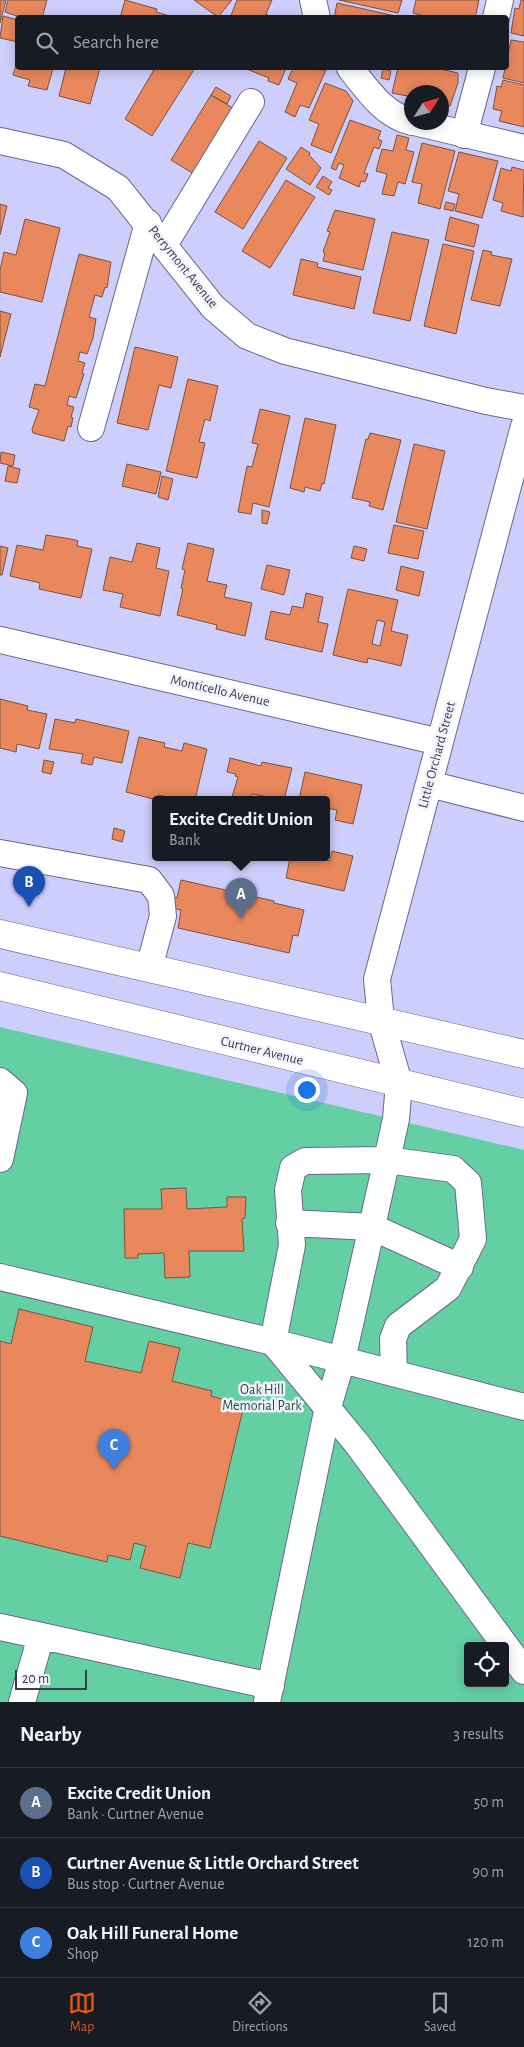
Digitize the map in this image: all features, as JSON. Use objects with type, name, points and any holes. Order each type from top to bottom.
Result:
[{"type":"main road","points":[[0,934],[524,1054]]},
{"type":"main road","name":"Curtner Avenue","points":[[0,986],[524,1113]]},
{"type":"street","points":[[312,0],[316,15]]},
{"type":"street","points":[[497,15],[500,0]]},
{"type":"street","points":[[352,70],[372,96],[387,110],[404,118]]},
{"type":"street","points":[[464,135],[481,70]]},
{"type":"street","points":[[164,245],[250,102]]},
{"type":"street","points":[[444,130],[524,148]]},
{"type":"street","name":"Perrymont Avenue","points":[[0,141],[64,155],[118,188],[148,223],[213,307],[247,336],[285,352],[486,401],[524,408]]},
{"type":"street","points":[[91,428],[148,223]]},
{"type":"street","name":"Little Orchard Street","points":[[399,1083],[381,1020],[376,979],[430,784],[524,426]]},
{"type":"street","name":"Monticello Avenue","points":[[0,640],[440,742]]},
{"type":"street","points":[[430,784],[524,808]]},
{"type":"street","points":[[0,853],[149,880],[161,896],[163,916],[149,968]]},
{"type":"street","points":[[0,1081],[14,1093],[0,1159]]},
{"type":"street","points":[[0,1627],[269,1694],[328,1407],[342,1360],[396,1119],[399,1083]]},
{"type":"street","points":[[273,1342],[292,1245],[288,1190],[293,1168],[306,1160],[387,1160],[453,1170],[468,1182],[473,1239],[448,1288],[398,1326],[393,1339],[394,1373]]},
{"type":"street","points":[[289,1223],[372,1227],[460,1267]]},
{"type":"street","points":[[0,1277],[273,1342],[524,1407]]},
{"type":"street","points":[[273,1342],[358,1445],[524,1671]]},
{"type":"street","points":[[22,1702],[41,1636]]},
{"type":"green space","name":"Oak Hill Memorial Park","points":[[0,1027],[524,1150],[524,1702],[0,1702]]},
{"type":"building","points":[[0,0],[6,0],[0,23]]},
{"type":"building","points":[[8,0],[47,0],[43,15],[15,15],[5,12]]},
{"type":"building","points":[[125,0],[157,9],[156,12],[166,15],[121,15]]},
{"type":"building","points":[[194,0],[232,0],[220,15],[215,15]]},
{"type":"building","points":[[237,0],[272,0],[266,14],[268,15],[231,15]]},
{"type":"building","points":[[339,0],[402,0],[398,13]]},
{"type":"building","points":[[416,0],[479,0],[476,15],[421,15],[413,13]]},
{"type":"building","points":[[521,0],[524,0],[524,36],[511,33],[515,8],[519,9]]},
{"type":"building","points":[[337,3],[391,15],[335,15]]},
{"type":"building","points":[[3,16],[15,19],[15,41],[0,38]]},
{"type":"building","points":[[511,40],[524,42],[524,83],[503,78],[505,70],[509,70]]},
{"type":"building","points":[[15,68],[15,70],[52,70],[47,90],[28,86],[30,80],[13,75]]},
{"type":"building","points":[[66,70],[99,70],[90,104],[59,96]]},
{"type":"building","points":[[154,70],[194,70],[152,136],[125,119]]},
{"type":"building","points":[[249,70],[285,70],[279,85],[268,81],[269,78]]},
{"type":"building","points":[[292,70],[326,70],[309,108],[300,105],[295,117],[285,112],[297,83],[288,79]]},
{"type":"building","points":[[383,70],[391,71],[389,80],[381,78]]},
{"type":"building","points":[[398,70],[445,70],[458,73],[458,83],[450,106],[449,85],[404,85],[404,95],[392,93]]},
{"type":"building","points":[[503,80],[524,85],[524,127],[499,121],[502,111],[493,109],[497,86],[501,87]]},
{"type":"building","points":[[325,83],[346,91],[353,101],[331,153],[311,145],[319,124],[309,120]]},
{"type":"building","points":[[216,87],[231,96],[227,104],[211,95]]},
{"type":"building","points":[[211,95],[238,111],[199,177],[171,160]]},
{"type":"building","points":[[350,120],[381,131],[378,139],[382,141],[379,149],[374,147],[364,173],[368,174],[365,182],[361,181],[359,187],[339,178],[344,165],[339,163],[336,170],[331,168]]},
{"type":"building","points":[[397,135],[409,138],[406,150],[414,152],[405,184],[398,182],[394,196],[382,194],[387,174],[376,171],[382,149],[393,151]]},
{"type":"building","points":[[259,141],[287,158],[243,229],[215,212]]},
{"type":"building","points":[[422,143],[455,151],[440,209],[418,203],[422,184],[412,182]]},
{"type":"building","points":[[301,147],[310,153],[309,155],[321,168],[310,185],[286,169]]},
{"type":"building","points":[[459,152],[498,161],[482,218],[455,211],[459,194],[448,191]]},
{"type":"building","points":[[512,167],[524,170],[523,217],[501,211],[503,203],[493,200],[501,168],[511,171]]},
{"type":"building","points":[[323,176],[332,182],[328,188],[332,190],[329,195],[316,187]]},
{"type":"building","points":[[286,180],[315,197],[270,268],[242,251]]},
{"type":"building","points":[[446,202],[455,204],[453,211],[444,209]]},
{"type":"building","points":[[0,204],[7,206],[0,235]]},
{"type":"building","points":[[335,210],[375,219],[363,270],[323,261],[325,253],[323,252],[330,232],[327,231]]},
{"type":"building","points":[[450,217],[479,225],[474,247],[445,240]]},
{"type":"building","points":[[25,219],[60,228],[42,302],[0,292],[0,270],[4,252],[16,255]]},
{"type":"building","points":[[392,232],[429,240],[410,321],[373,313]]},
{"type":"building","points":[[443,244],[474,251],[456,334],[424,326]]},
{"type":"building","points":[[483,250],[492,252],[491,255],[512,259],[500,306],[471,300]]},
{"type":"building","points":[[79,254],[111,262],[107,288],[105,287],[102,297],[95,295],[89,317],[96,319],[93,338],[87,354],[80,352],[78,361],[85,363],[82,373],[84,374],[76,398],[69,396],[67,405],[74,407],[71,417],[73,418],[71,427],[68,426],[64,441],[33,433],[32,429],[39,410],[29,407],[35,384],[45,386]]},
{"type":"building","points":[[301,259],[318,263],[317,267],[361,277],[354,309],[293,295]]},
{"type":"building","points":[[0,311],[11,314],[0,357]]},
{"type":"building","points":[[135,347],[178,357],[171,388],[159,385],[148,430],[117,423]]},
{"type":"building","points":[[188,379],[218,386],[210,421],[205,419],[199,442],[205,443],[197,478],[166,471]]},
{"type":"building","points":[[260,409],[290,416],[269,507],[253,503],[251,514],[238,512],[247,466],[252,467],[258,444],[252,443]]},
{"type":"building","points":[[305,418],[336,425],[324,484],[322,483],[320,491],[305,487],[304,492],[290,488]]},
{"type":"building","points":[[370,433],[401,440],[383,510],[369,506],[370,502],[352,498],[366,439],[368,439]]},
{"type":"building","points":[[414,444],[445,451],[427,529],[396,522]]},
{"type":"building","points":[[1,452],[15,455],[13,466],[0,463]]},
{"type":"building","points":[[127,464],[161,472],[156,494],[122,486]]},
{"type":"building","points":[[8,466],[20,469],[17,483],[5,481]]},
{"type":"building","points":[[162,476],[173,479],[168,500],[158,497]]},
{"type":"building","points":[[262,510],[270,512],[267,524],[262,523]]},
{"type":"building","points":[[394,525],[424,531],[418,559],[388,553]]},
{"type":"building","points":[[46,535],[76,540],[78,541],[77,546],[92,549],[81,598],[39,589],[40,583],[10,576],[17,545],[43,550]]},
{"type":"building","points":[[137,543],[160,548],[156,568],[169,571],[160,616],[120,607],[123,594],[103,590],[110,557],[132,562]]},
{"type":"building","points":[[188,543],[214,549],[207,581],[227,585],[224,597],[252,603],[245,636],[216,629],[217,625],[177,615],[183,589],[181,588],[185,570],[182,569]]},
{"type":"building","points":[[0,546],[8,548],[2,575],[0,575]]},
{"type":"building","points":[[354,546],[367,549],[364,561],[351,558]]},
{"type":"building","points":[[267,565],[290,570],[284,595],[261,589]]},
{"type":"building","points":[[401,566],[424,572],[419,596],[396,590]]},
{"type":"building","points":[[348,589],[398,600],[391,631],[408,635],[401,666],[368,658],[367,663],[333,655]],"holes":[[[377,620],[385,622],[380,646],[372,644]]]},
{"type":"building","points":[[306,593],[323,597],[318,622],[328,624],[322,652],[265,639],[271,611],[290,615],[292,606],[303,608]]},
{"type":"building","points":[[0,699],[28,706],[27,710],[47,714],[39,749],[17,744],[16,752],[0,748]]},
{"type":"building","points":[[55,719],[75,723],[76,719],[129,731],[122,763],[94,757],[92,765],[81,763],[83,754],[49,749]]},
{"type":"building","points":[[139,737],[165,743],[164,747],[182,751],[184,743],[207,749],[196,796],[158,795],[152,796],[152,799],[126,792]]},
{"type":"building","points":[[230,758],[261,766],[262,762],[292,768],[285,796],[252,794],[251,796],[232,796],[238,777],[235,776],[236,774],[227,772]]},
{"type":"building","points":[[44,760],[54,762],[51,774],[42,772]]},
{"type":"building","points":[[305,772],[362,785],[353,824],[335,820],[337,810],[330,809],[330,796],[300,796]]},
{"type":"building","points":[[114,828],[125,831],[122,842],[112,839]]},
{"type":"building","points":[[332,851],[353,856],[344,891],[286,878],[289,861],[330,861]]},
{"type":"building","points":[[181,880],[274,901],[274,903],[304,910],[298,936],[293,935],[289,953],[178,928],[181,910],[171,908],[173,897],[177,898]]},
{"type":"building","points":[[186,1188],[187,1209],[227,1207],[227,1197],[246,1197],[245,1218],[242,1219],[244,1251],[189,1251],[190,1277],[165,1278],[164,1253],[138,1254],[138,1258],[125,1258],[124,1209],[162,1209],[161,1189]]},
{"type":"building","points":[[19,1309],[93,1327],[85,1361],[141,1373],[149,1341],[180,1348],[172,1381],[212,1391],[211,1396],[244,1405],[210,1548],[188,1543],[180,1578],[140,1568],[146,1546],[134,1543],[130,1560],[108,1555],[107,1562],[0,1536],[0,1341],[11,1344]]},
{"type":"place","name":"Curtner Avenue & Little Orchard Street","points":[[29,907]]},
{"type":"place","name":"Excite Credit Union","points":[[241,919]]},
{"type":"place","name":"Oak Hill Funeral Home","points":[[114,1470]]}]
